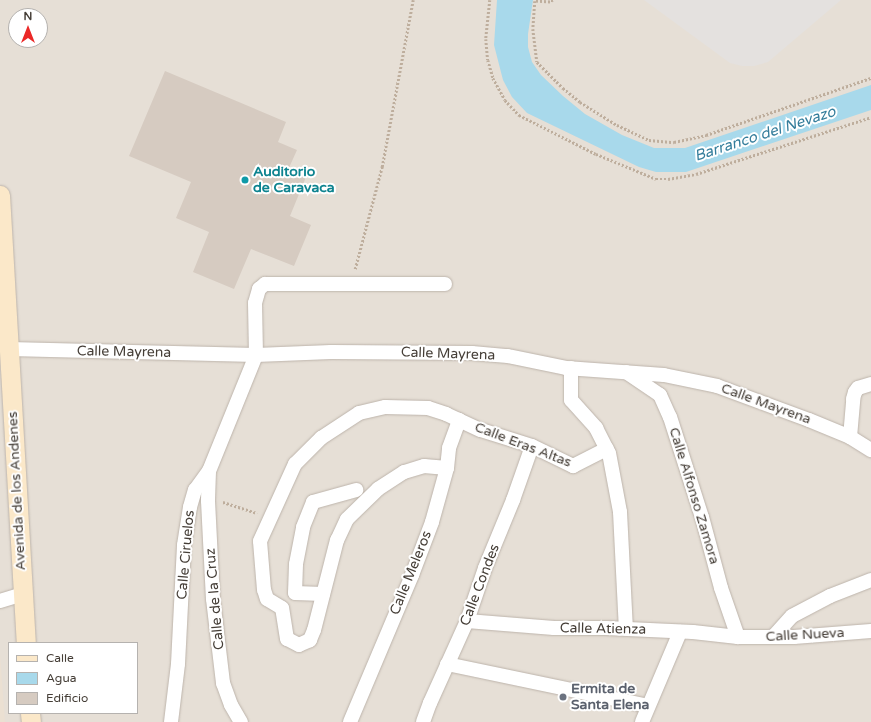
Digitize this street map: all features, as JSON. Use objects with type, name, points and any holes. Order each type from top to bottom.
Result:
[{"type":"main road","name":"Avenida de los Andenes","points":[[0,196],[6,355],[26,642]]},
{"type":"street","points":[[256,355],[255,303],[259,289],[265,284],[445,284]]},
{"type":"street","name":"Calle Mayrena","points":[[6,355],[256,355],[331,352],[472,353],[508,356],[571,368],[664,375],[717,386],[850,437],[871,450]]},
{"type":"street","name":"Calle Ciruelos","points":[[172,722],[178,664],[184,545],[190,507],[193,495],[209,472],[256,355]]},
{"type":"street","points":[[571,368],[571,400],[596,428],[607,449],[620,512],[626,629]]},
{"type":"street","name":"Calle Alfonso Zamora","points":[[626,372],[660,395],[670,417],[691,479],[721,588],[738,638]]},
{"type":"street","points":[[850,437],[853,399],[855,392],[858,388],[871,384]]},
{"type":"street","name":"Calle Eras Altas","points":[[323,594],[310,640],[299,645],[287,639],[282,608],[267,599],[261,571],[260,541],[295,464],[321,438],[359,413],[385,407],[428,408],[481,430],[532,446],[573,466],[607,449]]},
{"type":"street","name":"Calle Meleros","points":[[350,722],[412,575],[432,522],[447,468],[449,448],[459,420]]},
{"type":"street","name":"Calle Condes","points":[[423,722],[467,621],[532,446]]},
{"type":"street","points":[[356,490],[313,502],[303,527],[296,564],[295,593],[323,594],[337,540],[347,519],[378,489],[404,472],[424,466],[447,468]]},
{"type":"street","name":"Calle de la Cruz","points":[[209,472],[208,501],[213,599],[223,683],[231,705],[241,722]]},
{"type":"street","points":[[193,495],[200,492],[204,493],[208,501]]},
{"type":"street","points":[[773,638],[792,616],[830,596],[871,580]]},
{"type":"street","points":[[0,601],[23,594]]},
{"type":"street","name":"Calle Atienza","points":[[467,621],[554,628],[626,629],[680,632],[738,638]]},
{"type":"street","name":"Calle Nueva","points":[[738,638],[773,638],[871,631]]},
{"type":"street","points":[[642,722],[680,632]]},
{"type":"street","points":[[447,664],[648,706]]},
{"type":"path","points":[[352,284],[382,167],[413,0]]},
{"type":"path","points":[[490,0],[486,39],[488,60],[493,78],[504,100],[518,115],[596,154],[656,179],[668,179],[696,174],[871,116]]},
{"type":"path","points":[[553,0],[550,2],[535,1],[533,28],[537,62],[563,88],[580,102],[617,125],[650,140],[674,142],[706,135],[871,78]]},
{"type":"path","points":[[208,501],[226,503],[270,518]]},
{"type":"shaded area","points":[[0,0],[871,0],[871,722],[0,722]]},
{"type":"shaded area","points":[[644,0],[841,0],[768,62],[754,66],[742,66],[730,63]]},
{"type":"shaded area","points":[[0,654],[5,722],[0,722]]},
{"type":"water","name":"Barranco del Nevazo","points":[[497,0],[533,0],[528,34],[528,47],[532,62],[541,75],[585,114],[622,135],[654,148],[685,148],[871,85],[871,110],[686,172],[656,172],[639,167],[527,113],[512,97],[503,80],[494,45]]},
{"type":"building","name":"Auditorio de Caravaca","points":[[165,71],[286,122],[278,142],[297,150],[288,170],[306,177],[290,216],[311,225],[294,266],[251,249],[234,289],[193,272],[209,232],[176,218],[191,182],[129,156]]},
{"type":"place","name":"Auditorio de Caravaca","points":[[245,180]]},
{"type":"place","name":"Ermita de Santa Elena","points":[[563,697]]}]
